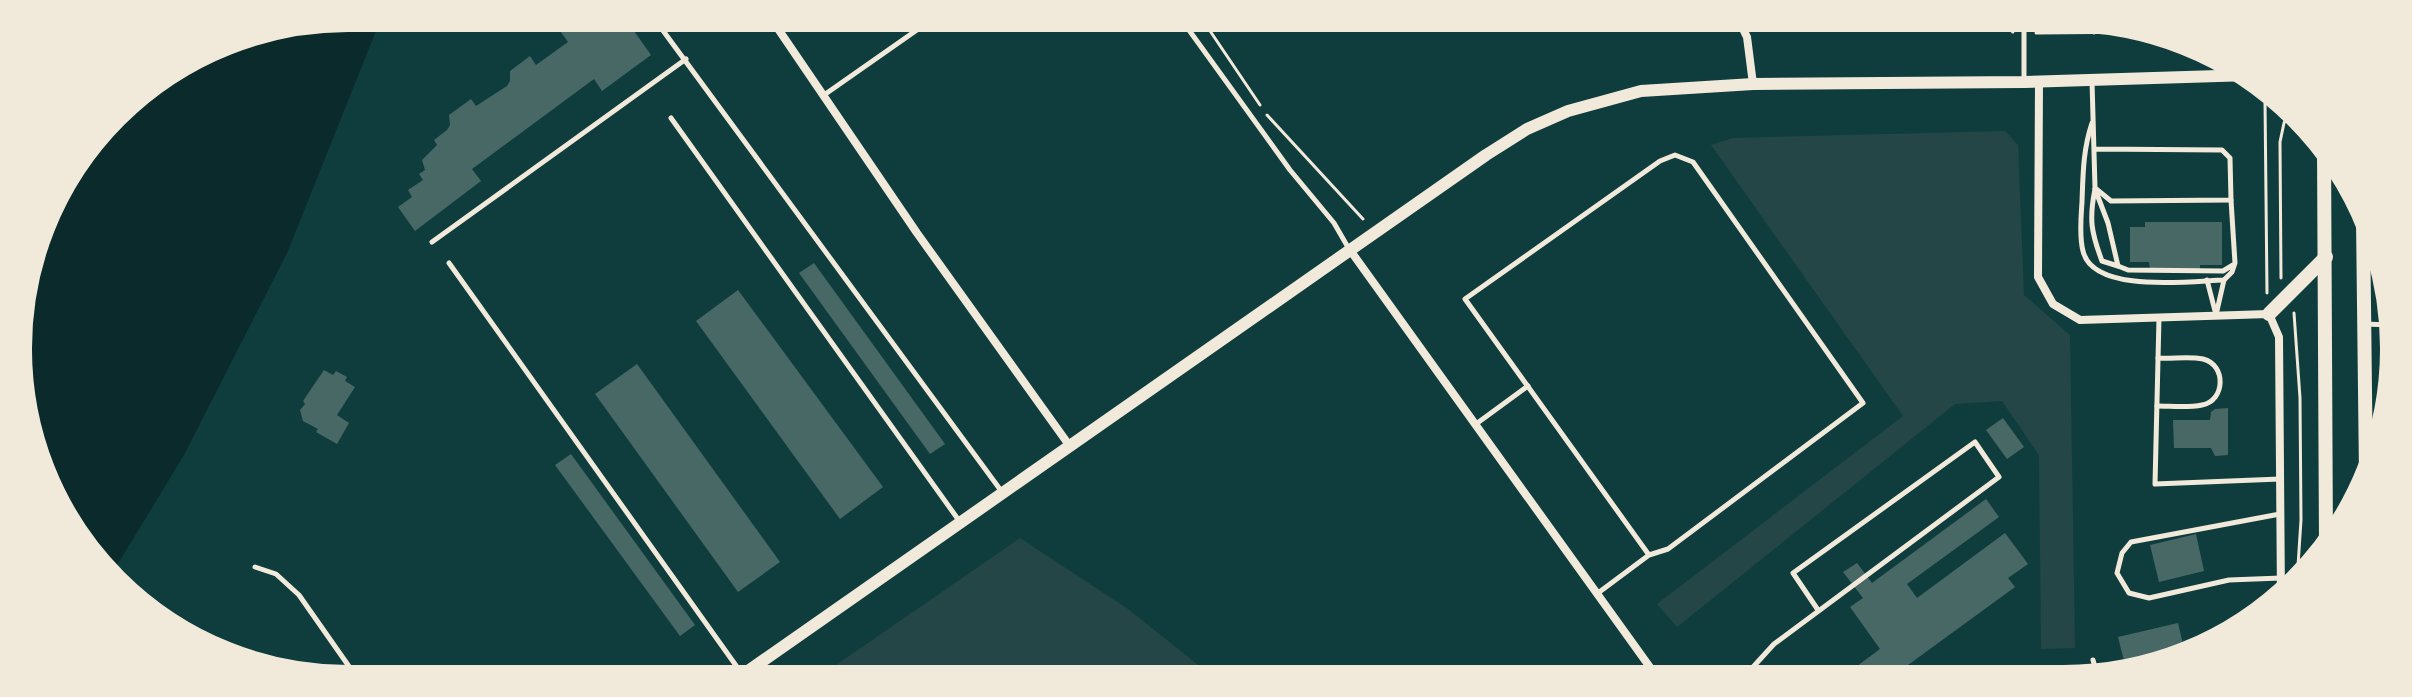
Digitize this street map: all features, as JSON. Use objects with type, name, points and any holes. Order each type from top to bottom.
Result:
[{"type":"main road","points":[[2324,167],[2326,528]]},
{"type":"main road","points":[[2363,241],[2366,449]]},
{"type":"main road","points":[[2268,307],[2326,257]]},
{"type":"street","points":[[779,30],[917,233],[1069,445]]},
{"type":"street","points":[[1744,30],[1753,84]]},
{"type":"street","points":[[754,667],[1504,143],[1568,111],[1641,91],[1753,84],[2039,82],[2227,76]]},
{"type":"street","points":[[2039,82],[2038,277],[2053,304],[2080,320],[2216,316],[2268,307],[2279,337],[2281,581]]},
{"type":"street","points":[[1350,250],[1650,667]]},
{"type":"lane","points":[[663,30],[1002,493]]},
{"type":"lane","points":[[824,95],[917,30]]},
{"type":"lane","points":[[1189,30],[1281,159],[1334,223],[1350,250]]},
{"type":"lane","points":[[2024,30],[2024,82]]},
{"type":"lane","points":[[432,242],[686,59]]},
{"type":"lane","points":[[2092,80],[2095,188],[2090,218],[2093,238],[2102,261],[2128,270],[2223,271],[2235,263]]},
{"type":"lane","points":[[671,118],[961,523]]},
{"type":"lane","points":[[2093,118],[2085,145],[2081,217],[2083,252],[2090,266],[2109,276],[2140,282],[2224,280]]},
{"type":"lane","points":[[2094,149],[2222,150],[2230,158],[2235,263],[2224,280],[2216,316]]},
{"type":"lane","points":[[1598,593],[1649,555],[1668,549],[1863,403],[1693,162],[1675,155],[1660,161],[1465,299],[1649,555]]},
{"type":"lane","points":[[2095,188],[2111,201],[2231,200]]},
{"type":"lane","points":[[2095,188],[2108,223],[2118,266]]},
{"type":"lane","points":[[449,263],[736,667]]},
{"type":"lane","points":[[2207,280],[2216,316]]},
{"type":"lane","points":[[2159,318],[2155,484],[2281,479]]},
{"type":"lane","points":[[2364,324],[2381,325]]},
{"type":"lane","points":[[2157,406],[2202,405],[2212,401],[2219,390],[2220,376],[2214,365],[2203,359],[2158,358]]},
{"type":"lane","points":[[1476,424],[1528,386]]},
{"type":"lane","points":[[1753,667],[1774,644],[1818,610],[1999,477],[1975,442],[1793,573],[1818,610]]},
{"type":"lane","points":[[2281,514],[2131,542],[2122,553],[2117,573],[2129,593],[2149,598],[2229,580],[2281,578]]},
{"type":"lane","points":[[255,567],[276,574],[299,595],[349,667]]},
{"type":"lane","points":[[2093,660],[2094,665]]},
{"type":"path","points":[[1209,30],[1266,114],[1363,219]]},
{"type":"path","points":[[2010,30],[2014,33]]},
{"type":"path","points":[[2036,33],[2103,33]]},
{"type":"path","points":[[2265,102],[2268,307]]},
{"type":"path","points":[[2280,289],[2283,247],[2280,142],[2286,120]]},
{"type":"path","points":[[2294,310],[2300,398],[2298,564]]},
{"type":"shaded area","points":[[376,30],[287,253],[184,455],[116,567],[84,525],[63,489],[47,451],[36,411],[30,348],[33,307],[41,266],[54,227],[73,189],[109,138],[138,109],[189,73],[227,54],[286,36]]},
{"type":"shaded area","points":[[2005,131],[2018,145],[2024,295],[2070,335],[2075,648],[2041,649],[2039,455],[2002,401],[1955,404],[1677,627],[1657,604],[1903,416],[1711,145],[1733,138]]},
{"type":"shaded area","points":[[1020,538],[1128,609],[1201,667],[833,667]]},
{"type":"building","points":[[559,30],[633,30],[651,55],[602,91],[594,79],[472,169],[481,181],[415,231],[398,207],[412,197],[408,190],[423,180],[419,174],[425,170],[422,160],[437,145],[434,140],[450,125],[449,115],[471,99],[476,106],[507,86],[510,71],[530,56],[536,65],[568,42]]},
{"type":"building","points":[[2145,222],[2222,222],[2222,265],[2200,265],[2200,270],[2150,270],[2149,262],[2130,262],[2130,227],[2145,227]]},
{"type":"building","points":[[814,263],[945,444],[930,454],[799,273]]},
{"type":"building","points":[[738,290],[883,487],[840,519],[696,321]]},
{"type":"building","points":[[637,364],[780,562],[738,592],[595,394]]},
{"type":"building","points":[[324,370],[333,375],[336,371],[347,377],[345,381],[355,387],[337,415],[349,423],[337,444],[303,421],[300,410]]},
{"type":"building","points":[[2228,408],[2228,455],[2215,456],[2211,448],[2174,448],[2173,420],[2210,420],[2211,412],[2215,409]]},
{"type":"building","points":[[2003,418],[2024,447],[2007,459],[1986,430]]},
{"type":"building","points":[[571,454],[695,625],[680,636],[555,465]]},
{"type":"building","points":[[1986,499],[1999,517],[1907,584],[1917,598],[2005,533],[2028,564],[2008,578],[2015,587],[1908,665],[1909,667],[1856,667],[1880,649],[1850,607],[1863,598],[1843,572],[1857,563],[1872,583]]},
{"type":"building","points":[[2196,534],[2204,571],[2159,582],[2150,545]]},
{"type":"building","points":[[2178,623],[2183,644],[2124,661],[2118,637]]}]
